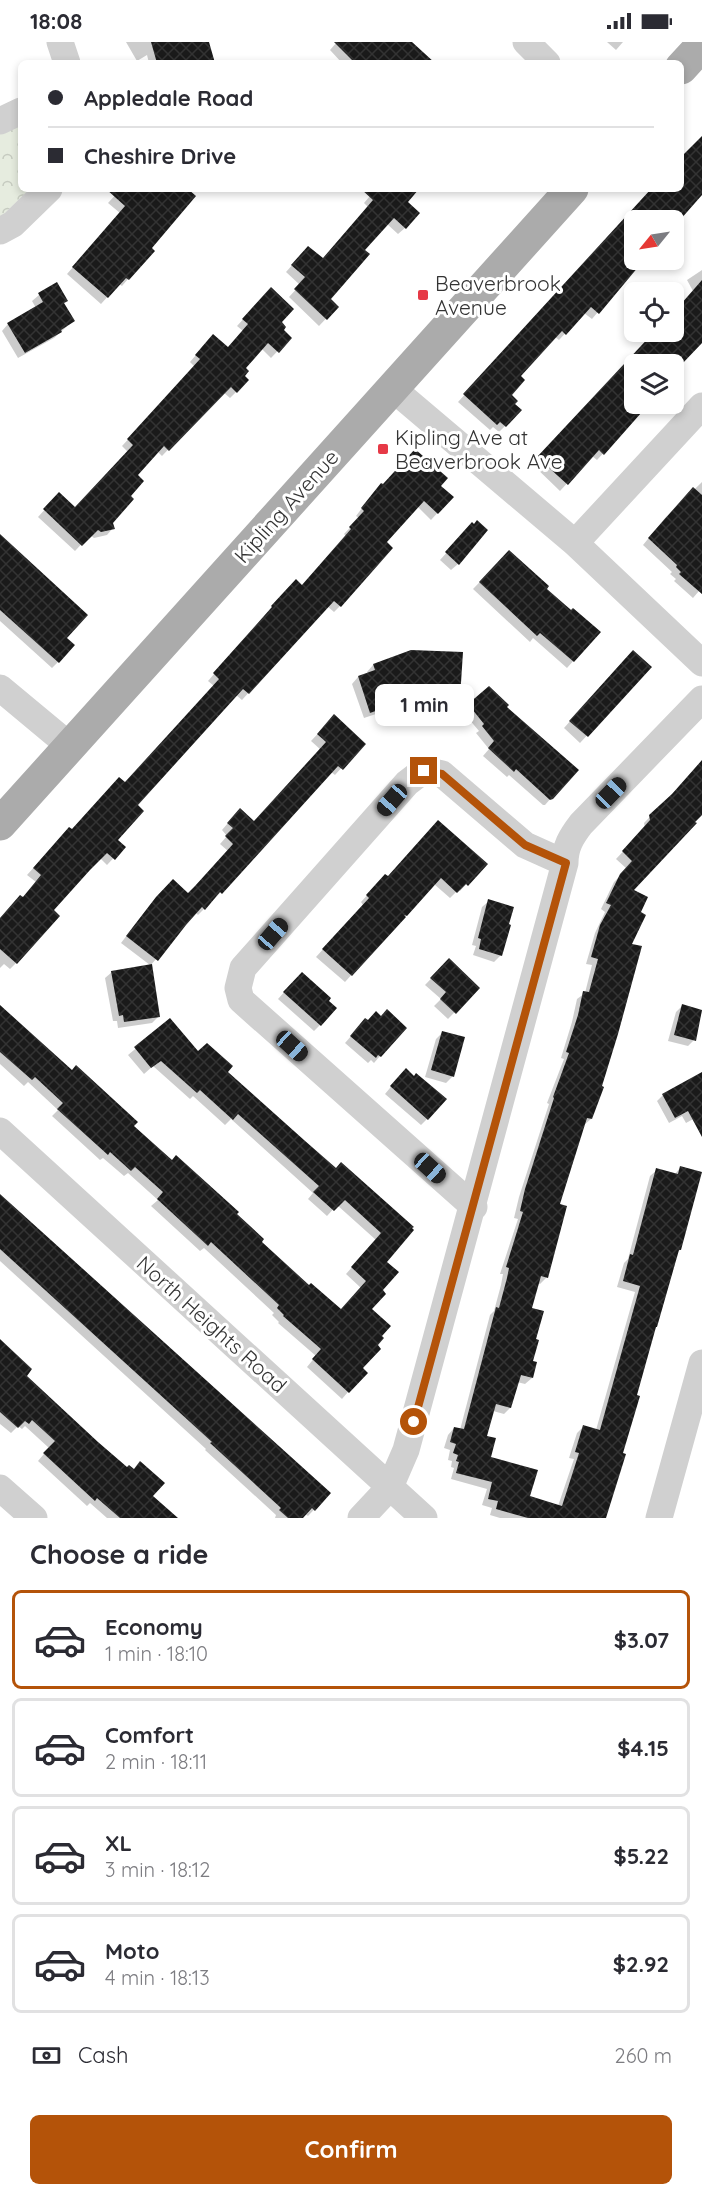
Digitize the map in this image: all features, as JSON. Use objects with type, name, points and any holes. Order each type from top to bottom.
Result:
[{"type":"main road","points":[[684,66],[702,45]]},
{"type":"main road","name":"Kipling Avenue","points":[[0,824],[569,192]]},
{"type":"street","points":[[60,42],[66,60]]},
{"type":"street","points":[[526,42],[544,60]]},
{"type":"street","points":[[0,121],[18,112]]},
{"type":"street","points":[[0,231],[13,224],[46,192]]},
{"type":"street","points":[[392,388],[575,543],[702,663]]},
{"type":"street","points":[[575,543],[702,406]]},
{"type":"street","points":[[0,688],[71,747]]},
{"type":"street","points":[[362,1518],[390,1487],[406,1450],[566,863],[565,850],[581,824],[702,699]]},
{"type":"street","points":[[474,1207],[241,1000],[239,982],[243,968],[407,783],[424,771],[442,774],[525,845],[566,863]]},
{"type":"street","name":"North Heights Road","points":[[0,1131],[424,1518]]},
{"type":"street","points":[[659,1518],[702,1363]]},
{"type":"street","points":[[0,1488],[33,1518]]},
{"type":"green space","points":[[18,122],[18,192],[27,192],[0,218],[0,128]]},
{"type":"building","points":[[151,42],[209,42],[214,60],[156,60]]},
{"type":"building","points":[[334,42],[412,42],[432,60],[352,60]]},
{"type":"building","points":[[702,136],[702,195],[684,215],[684,210],[632,210],[648,192],[684,192],[684,154]]},
{"type":"building","points":[[109,192],[191,192],[196,196],[152,248],[155,251],[129,280],[126,278],[108,298],[72,267],[125,206]]},
{"type":"building","points":[[364,192],[416,192],[408,202],[420,213],[406,229],[394,218],[365,250],[370,254],[331,299],[339,307],[327,320],[294,289],[305,277],[291,265],[308,246],[323,258],[373,200]]},
{"type":"building","points":[[624,218],[624,270],[636,270],[599,314],[591,307],[566,335],[562,331],[521,376],[525,380],[512,395],[518,401],[515,404],[522,410],[506,427],[500,422],[497,425],[463,394]]},
{"type":"building","points":[[702,280],[702,343],[684,362],[684,354],[633,354],[645,342],[684,342],[684,301]]},
{"type":"building","points":[[57,282],[68,301],[64,303],[75,321],[61,330],[62,332],[25,353],[7,323],[43,302],[38,293]]},
{"type":"building","points":[[271,287],[294,309],[282,322],[286,327],[284,330],[292,338],[279,353],[268,343],[246,368],[249,371],[245,376],[249,380],[237,393],[231,387],[169,451],[164,446],[138,475],[144,481],[131,496],[134,499],[113,523],[115,529],[101,532],[98,530],[82,546],[43,509],[59,492],[75,507],[133,445],[127,439],[200,359],[195,355],[213,334],[228,347],[248,324],[242,319]]},
{"type":"building","points":[[624,364],[624,414],[640,414],[604,455],[599,450],[568,485],[537,457]]},
{"type":"building","points":[[415,449],[448,478],[441,486],[454,497],[438,514],[424,501],[387,542],[393,548],[341,607],[334,601],[249,694],[243,689],[138,805],[144,811],[118,840],[126,847],[115,860],[107,853],[90,870],[54,910],[60,916],[17,964],[0,949],[0,918],[20,895],[23,897],[41,875],[33,868],[69,827],[72,829],[119,777],[125,782],[219,679],[213,673],[296,579],[302,585],[351,529],[349,527],[364,511],[361,508],[381,483],[383,484]]},
{"type":"building","points":[[693,487],[702,495],[702,594],[679,574],[681,572],[676,567],[677,565],[648,538]]},
{"type":"building","points":[[477,520],[488,530],[459,565],[445,552],[472,522],[474,524]]},
{"type":"building","points":[[0,534],[88,615],[67,638],[75,645],[59,663],[0,610]]},
{"type":"building","points":[[509,550],[549,586],[547,589],[601,632],[574,662],[540,633],[537,636],[479,582]]},
{"type":"building","points":[[411,650],[463,652],[460,698],[433,696],[434,687],[391,701],[393,705],[370,713],[358,676],[375,670],[373,664]]},
{"type":"building","points":[[633,650],[652,667],[588,737],[569,721]]},
{"type":"building","points":[[489,686],[509,705],[507,707],[579,770],[553,799],[550,800],[516,769],[514,772],[488,748],[494,741],[468,704]]},
{"type":"building","points":[[334,714],[366,744],[343,770],[338,766],[222,894],[220,892],[205,910],[202,907],[158,961],[126,936],[173,879],[188,893],[195,886],[233,844],[225,836],[233,828],[227,823],[240,808],[254,821],[326,742],[317,734]]},
{"type":"building","points":[[702,760],[702,815],[634,890],[648,897],[641,912],[646,915],[632,944],[642,946],[602,1086],[604,1087],[592,1119],[587,1118],[560,1204],[567,1206],[548,1278],[541,1276],[532,1308],[544,1311],[536,1339],[539,1340],[533,1361],[537,1362],[533,1378],[521,1375],[511,1408],[496,1404],[487,1436],[496,1438],[491,1457],[538,1470],[530,1496],[562,1506],[579,1453],[575,1452],[583,1425],[600,1430],[640,1286],[623,1281],[630,1254],[633,1255],[656,1168],[678,1174],[680,1166],[702,1172],[637,1395],[640,1396],[623,1453],[626,1454],[606,1518],[528,1518],[496,1509],[498,1501],[488,1499],[492,1482],[456,1473],[458,1455],[453,1453],[456,1444],[450,1442],[454,1427],[464,1429],[496,1307],[499,1308],[507,1278],[509,1268],[506,1267],[523,1212],[520,1211],[525,1189],[569,1053],[566,1052],[583,991],[589,992],[598,959],[591,957],[600,925],[611,905],[606,903],[620,874],[632,861],[622,851],[650,820],[649,815],[672,794]]},
{"type":"building","points":[[438,820],[488,864],[468,886],[466,884],[457,893],[441,878],[407,916],[404,915],[406,917],[352,976],[322,949],[369,898],[366,895],[385,874],[388,876]]},
{"type":"building","points":[[488,899],[514,907],[502,956],[479,949],[481,939],[478,938]]},
{"type":"building","points":[[449,958],[480,988],[456,1014],[440,999],[446,992],[430,978]]},
{"type":"building","points":[[152,964],[160,1017],[124,1022],[123,1015],[119,1016],[111,971]]},
{"type":"building","points":[[302,972],[331,998],[329,1001],[337,1008],[321,1026],[283,992]]},
{"type":"building","points":[[682,1004],[702,1010],[696,1041],[674,1035]]},
{"type":"building","points":[[0,1005],[72,1070],[76,1065],[138,1122],[134,1126],[172,1160],[176,1155],[239,1212],[237,1214],[264,1239],[262,1242],[309,1285],[311,1283],[341,1309],[366,1281],[351,1267],[381,1233],[345,1200],[334,1211],[313,1192],[319,1186],[238,1114],[233,1120],[200,1090],[197,1093],[161,1061],[151,1068],[134,1047],[170,1018],[198,1051],[207,1043],[233,1066],[228,1072],[304,1140],[336,1168],[341,1162],[414,1227],[412,1228],[414,1230],[387,1262],[399,1272],[383,1290],[386,1294],[372,1309],[391,1326],[378,1345],[381,1349],[363,1368],[368,1373],[349,1393],[312,1359],[321,1349],[283,1316],[277,1308],[279,1305],[211,1242],[208,1246],[157,1199],[163,1192],[135,1167],[131,1171],[110,1152],[108,1155],[57,1109],[63,1103],[35,1077],[32,1080],[0,1052]]},
{"type":"building","points":[[387,1009],[407,1028],[381,1057],[378,1055],[376,1058],[350,1036],[365,1018],[368,1020],[376,1011],[381,1016]]},
{"type":"building","points":[[442,1031],[465,1037],[454,1077],[431,1070]]},
{"type":"building","points":[[406,1068],[414,1076],[416,1073],[447,1099],[428,1120],[390,1086]]},
{"type":"building","points":[[702,1072],[702,1137],[688,1111],[675,1118],[662,1094]]},
{"type":"building","points":[[0,1194],[331,1493],[315,1511],[312,1508],[303,1518],[288,1518],[279,1510],[281,1508],[210,1443],[212,1442],[0,1249]]},
{"type":"building","points":[[0,1339],[32,1369],[27,1376],[98,1442],[127,1467],[129,1465],[134,1469],[140,1461],[165,1483],[153,1496],[178,1518],[120,1518],[97,1498],[95,1501],[43,1453],[55,1441],[32,1420],[29,1424],[25,1421],[18,1428],[0,1412]]},
{"type":"place","name":"Beaverbrook Avenue","points":[[423,295]]},
{"type":"place","name":"Kipling Ave at Beaverbrook Ave","points":[[383,449]]},
{"type":"route","points":[[414,1422],[566,863],[525,845],[442,774],[424,771]]}]
